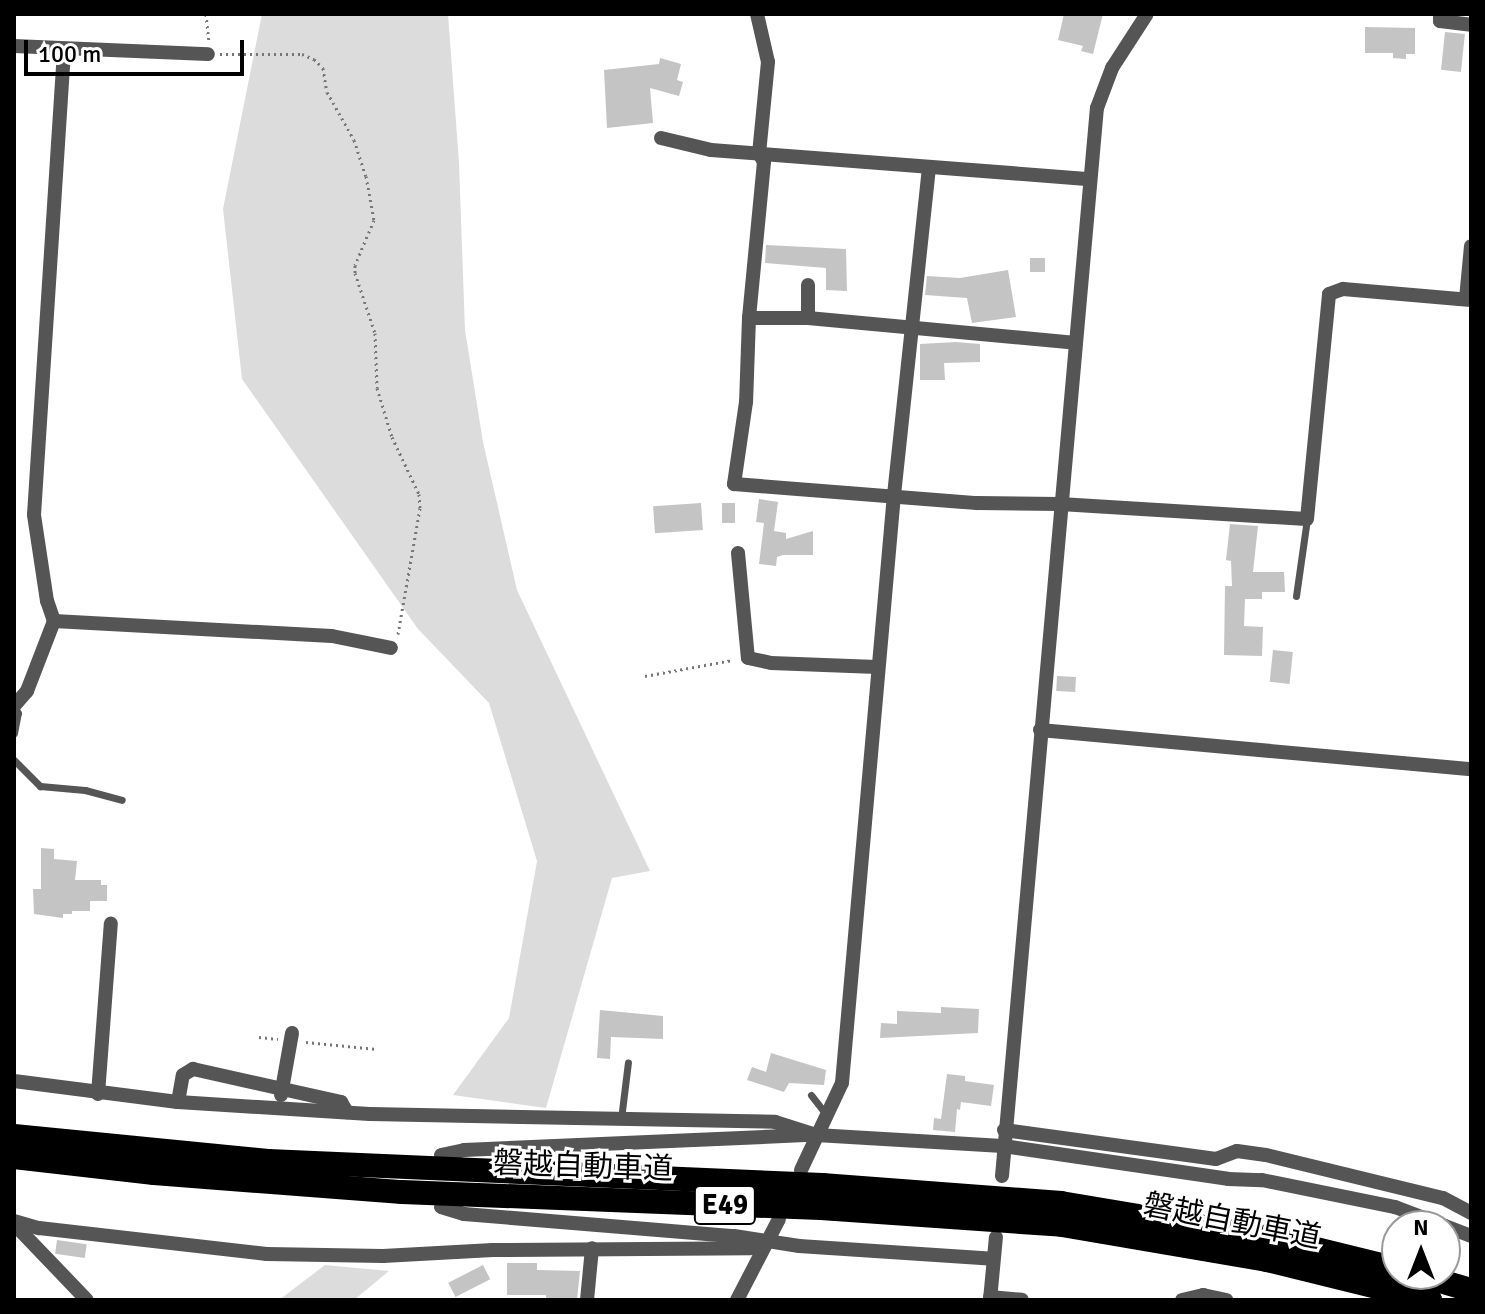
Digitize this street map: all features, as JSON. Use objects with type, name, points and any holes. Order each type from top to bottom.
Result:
[{"type":"highway","name":"磐越自動車道","points":[[14,1136],[268,1161],[822,1185],[1061,1203],[1271,1238],[1381,1265]]},
{"type":"highway","name":"磐越自動車道","points":[[14,1157],[154,1173],[402,1192],[821,1208],[1062,1225],[1267,1260],[1430,1300]]},
{"type":"street","points":[[757,14],[768,62],[759,153],[764,162],[749,318],[746,402],[734,484],[977,503],[1060,504],[1307,519],[1329,294],[1343,289],[1468,300],[1471,246]]},
{"type":"street","points":[[1002,1176],[1097,108],[1104,85],[1147,14]]},
{"type":"street","points":[[1440,14],[1440,21],[1471,25]]},
{"type":"street","points":[[14,46],[208,54]]},
{"type":"street","points":[[14,706],[27,691],[54,621],[47,601],[34,515],[64,49]]},
{"type":"street","points":[[661,138],[711,150],[1090,179]]},
{"type":"street","points":[[801,1170],[842,1083],[877,667],[929,168]]},
{"type":"street","points":[[808,285],[808,318]]},
{"type":"street","points":[[749,318],[808,318],[1076,343]]},
{"type":"street","points":[[738,553],[748,658],[771,663],[877,667]]},
{"type":"street","points":[[54,621],[332,636],[391,648]]},
{"type":"street","points":[[1040,730],[1471,769]]},
{"type":"street","points":[[98,1094],[111,923]]},
{"type":"street","points":[[278,1107],[292,1037]]},
{"type":"street","points":[[178,1102],[183,1075],[193,1069],[341,1102],[347,1112]]},
{"type":"street","points":[[14,1081],[178,1102],[347,1112],[775,1122],[816,1135]]},
{"type":"street","points":[[1004,1130],[1216,1159],[1237,1151],[1266,1155],[1443,1198],[1471,1213]]},
{"type":"street","points":[[441,1155],[464,1150],[816,1135],[1003,1146],[1228,1179],[1262,1180],[1403,1210]]},
{"type":"street","points":[[441,1207],[464,1214],[770,1239],[799,1246],[993,1259]]},
{"type":"street","points":[[737,1300],[779,1219]]},
{"type":"street","points":[[14,1222],[39,1228],[267,1254],[383,1256],[592,1248],[751,1248],[770,1239]]},
{"type":"street","points":[[14,1222],[87,1300]]},
{"type":"street","points":[[996,1237],[990,1298],[1022,1300]]},
{"type":"street","points":[[587,1300],[592,1248]]},
{"type":"street","points":[[1182,1300],[1203,1295],[1226,1300]]},
{"type":"lane","points":[[1296,596],[1307,519]]},
{"type":"lane","points":[[14,706],[18,713],[14,733]]},
{"type":"lane","points":[[14,760],[29,778],[47,789],[85,790],[122,800]]},
{"type":"lane","points":[[621,1119],[628,1062]]},
{"type":"lane","points":[[811,1095],[826,1114]]},
{"type":"path","points":[[206,14],[209,54],[302,54],[323,68],[327,92],[354,140],[366,176],[374,220],[355,265],[355,273],[375,333],[377,388],[392,437],[418,487],[420,508],[397,639],[391,648]]},
{"type":"path","points":[[645,676],[748,658]]},
{"type":"path","points":[[259,1037],[292,1037],[377,1049]]},
{"type":"shaded area","points":[[262,14],[448,14],[459,163],[465,330],[483,442],[517,590],[650,871],[612,878],[546,1108],[453,1095],[509,1018],[537,861],[489,703],[418,629],[242,379],[223,209]]},
{"type":"shaded area","points":[[325,1265],[389,1271],[354,1300],[279,1300]]},
{"type":"building","points":[[1064,14],[1103,14],[1093,54],[1081,51],[1083,46],[1058,40]]},
{"type":"building","points":[[1365,27],[1415,28],[1415,54],[1406,54],[1406,59],[1393,58],[1393,53],[1365,53]]},
{"type":"building","points":[[1445,32],[1465,34],[1461,72],[1441,70]]},
{"type":"building","points":[[660,58],[681,64],[677,80],[683,82],[679,96],[650,88],[653,123],[607,128],[604,70],[659,64]]},
{"type":"building","points":[[766,245],[846,249],[847,291],[826,290],[826,268],[765,263]]},
{"type":"building","points":[[1030,258],[1045,258],[1045,272],[1030,272]]},
{"type":"building","points":[[1008,270],[1016,317],[972,323],[967,298],[925,295],[927,276],[960,278]]},
{"type":"building","points":[[920,344],[980,344],[980,362],[944,363],[945,380],[920,380]]},
{"type":"building","points":[[759,499],[778,502],[774,531],[786,533],[786,539],[813,531],[813,555],[783,555],[777,557],[776,566],[759,564],[764,523],[756,522]]},
{"type":"building","points":[[701,503],[703,530],[655,533],[653,506]]},
{"type":"building","points":[[722,503],[735,503],[735,523],[722,523]]},
{"type":"building","points":[[1230,524],[1258,526],[1253,572],[1284,572],[1285,592],[1262,592],[1262,599],[1245,599],[1244,626],[1263,627],[1262,656],[1224,655],[1225,586],[1232,586],[1231,561],[1226,560]]},
{"type":"building","points":[[1273,650],[1293,652],[1290,684],[1270,682]]},
{"type":"building","points":[[1057,676],[1076,677],[1075,692],[1056,691]]},
{"type":"building","points":[[41,848],[54,849],[54,859],[77,861],[75,880],[101,880],[101,885],[107,885],[107,901],[90,901],[90,911],[72,911],[72,914],[63,914],[63,918],[34,914],[33,889],[41,889]]},
{"type":"building","points":[[941,1007],[979,1009],[978,1033],[880,1038],[881,1023],[897,1024],[897,1011],[941,1013]]},
{"type":"building","points":[[600,1010],[663,1016],[663,1039],[611,1037],[610,1059],[597,1058]]},
{"type":"building","points":[[771,1053],[826,1070],[824,1085],[789,1083],[784,1092],[747,1080],[752,1067],[766,1072]]},
{"type":"building","points":[[947,1074],[965,1076],[965,1081],[994,1085],[991,1106],[961,1102],[960,1110],[957,1109],[955,1132],[933,1130],[934,1118],[941,1119]]},
{"type":"building","points":[[57,1240],[87,1244],[85,1258],[55,1254]]},
{"type":"building","points":[[507,1263],[537,1263],[537,1270],[580,1271],[577,1300],[546,1300],[546,1295],[507,1295]]},
{"type":"building","points":[[483,1265],[490,1279],[456,1297],[448,1283]]}]
